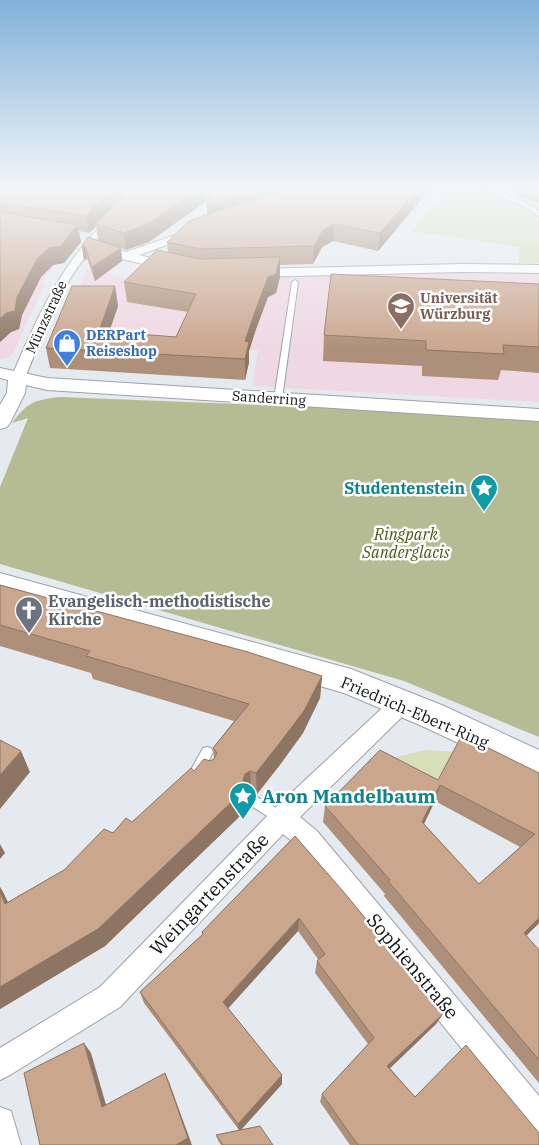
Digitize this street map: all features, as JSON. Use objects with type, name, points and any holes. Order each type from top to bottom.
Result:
[{"type":"main road","name":"Friedrich-Ebert-Ring","points":[[0,583],[351,682],[402,703],[539,766]]},
{"type":"street","name":"Münzstraße","points":[[9,376],[84,243]]},
{"type":"street","points":[[97,243],[126,256],[183,269]]},
{"type":"street","points":[[126,256],[161,243]]},
{"type":"street","points":[[239,273],[462,268],[539,269]]},
{"type":"street","points":[[0,423],[16,393],[9,376]]},
{"type":"street","name":"Sanderring","points":[[9,376],[47,384],[539,415]]},
{"type":"street","name":"Weingartenstraße","points":[[0,1065],[110,997],[282,818],[402,703]]},
{"type":"street","name":"Sophienstraße","points":[[282,818],[308,839],[539,1120]]},
{"type":"street","points":[[0,1122],[5,1145]]},
{"type":"lane","points":[[278,399],[295,282]]},
{"type":"lane","points":[[207,752],[198,768],[211,775]]},
{"type":"lane","points":[[252,800],[282,818]]},
{"type":"shaded area","points":[[0,243],[75,243],[41,282],[45,283],[13,353],[9,357],[0,360]]},
{"type":"shaded area","name":"Universität Würzburg","points":[[87,268],[183,292],[244,274],[539,271],[539,402],[252,386],[258,350],[59,347]]},
{"type":"green space","points":[[496,243],[539,243],[539,263],[518,263],[520,247]]},
{"type":"green space","name":"Ringpark Sanderglacis","points":[[60,397],[539,416],[539,737],[404,681],[0,564],[0,487],[28,418],[12,423],[32,403]]},
{"type":"green space","points":[[426,750],[456,752],[433,797],[393,758]]},
{"type":"building","points":[[0,243],[63,243],[61,246],[49,248],[37,259],[17,297],[15,311],[6,313],[0,319]]},
{"type":"building","points":[[84,243],[107,243],[121,248],[92,267],[85,246],[82,246]]},
{"type":"building","points":[[174,243],[315,243],[314,246],[200,249]]},
{"type":"building","points":[[157,250],[200,259],[280,257],[276,274],[268,277],[245,341],[249,342],[245,359],[46,348],[72,286],[115,286],[99,331],[176,337],[196,294],[124,282]]},
{"type":"building","points":[[331,274],[539,284],[539,347],[503,345],[504,354],[426,350],[426,341],[324,335]]},
{"type":"building","points":[[0,585],[248,652],[322,676],[304,711],[279,744],[256,773],[250,771],[245,774],[243,780],[247,785],[238,796],[98,929],[0,987],[0,892],[5,904],[64,870],[104,829],[113,833],[126,818],[132,822],[191,768],[194,771],[204,759],[210,761],[214,759],[217,753],[213,748],[249,704],[86,656],[90,651],[0,625]]},
{"type":"building","points":[[462,735],[539,773],[539,918],[524,933],[539,950],[539,1060],[388,881],[390,880],[325,806],[380,750],[438,780]],"holes":[[[440,785],[535,834],[479,884],[422,822]]]},
{"type":"building","points":[[0,740],[21,751],[0,775]]},
{"type":"building","points":[[295,836],[348,897],[443,1014],[387,1066],[415,1097],[466,1045],[539,1133],[539,1145],[358,1145],[322,1094],[374,1038],[317,961],[325,954],[299,918],[223,1002],[282,1075],[238,1124],[140,992],[203,934],[202,932]]},
{"type":"building","points":[[84,1043],[102,1107],[165,1073],[188,1138],[176,1145],[40,1145],[24,1073]]},
{"type":"building","points":[[260,1126],[273,1145],[223,1145],[216,1135]]},
{"type":"place","name":"Universität Würzburg","points":[[401,330]]},
{"type":"place","name":"DERPart Reiseshop","points":[[67,367]]},
{"type":"place","name":"Studentenstein","points":[[484,512]]},
{"type":"place","name":"Evangelisch-methodistische Kirche","points":[[29,634]]},
{"type":"place","name":"Aron Mandelbaum","points":[[243,820]]}]
